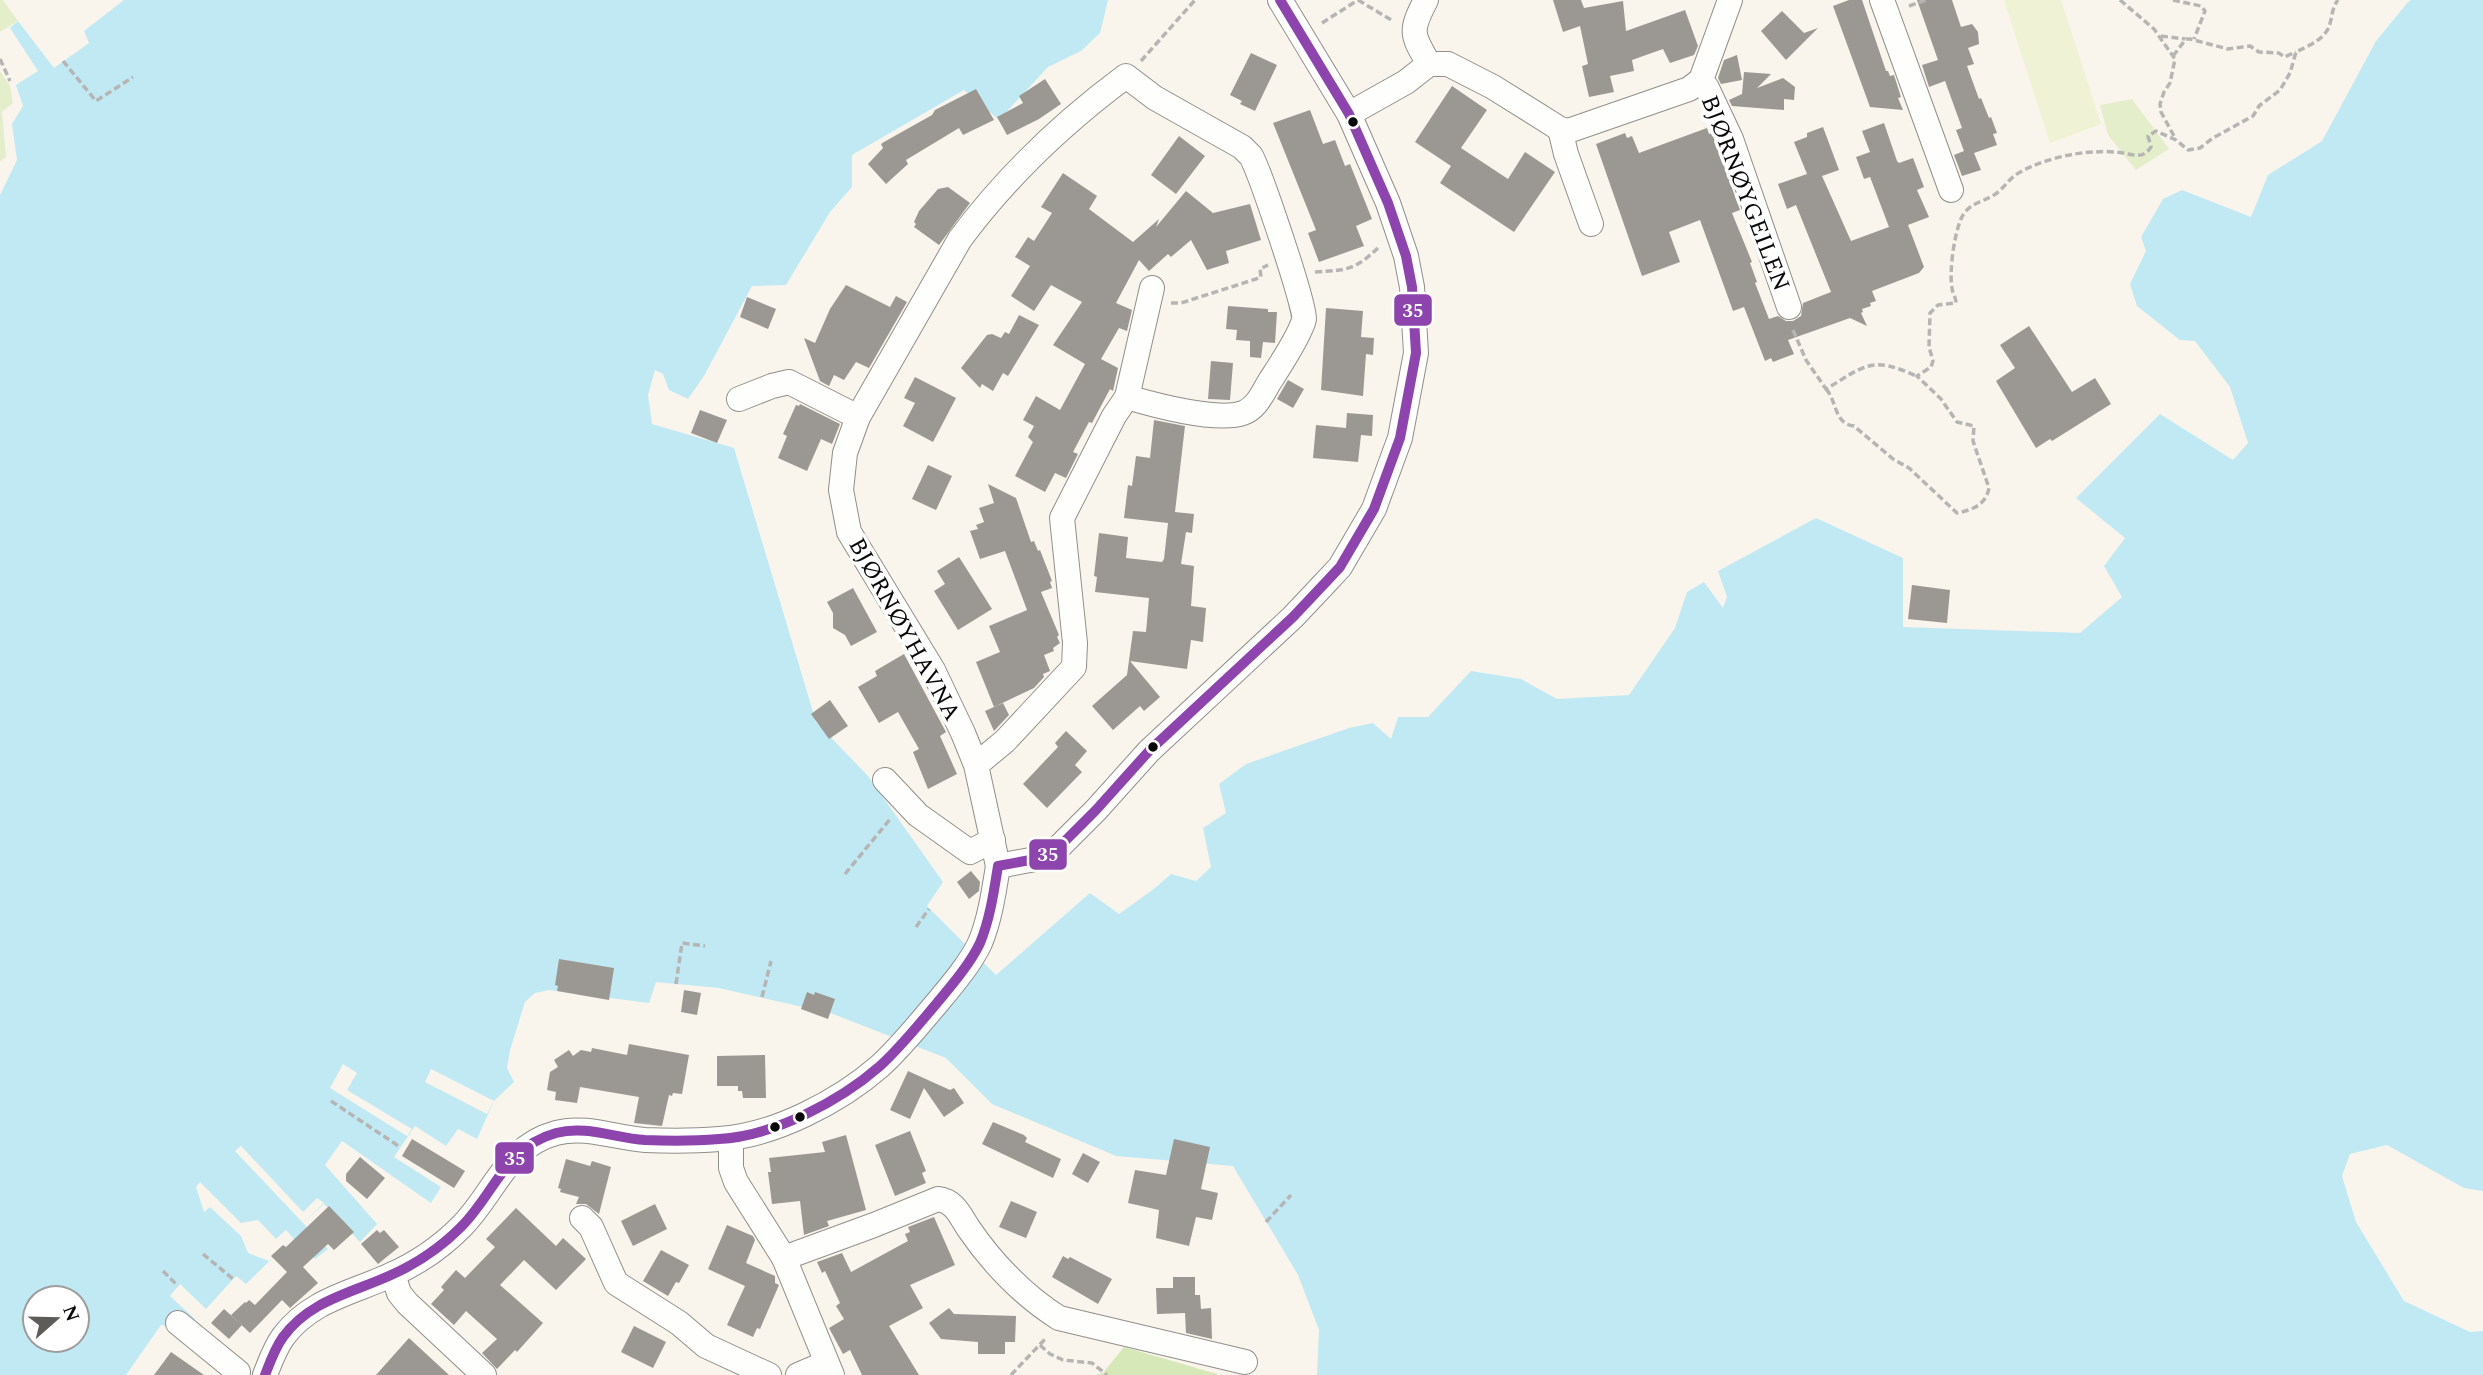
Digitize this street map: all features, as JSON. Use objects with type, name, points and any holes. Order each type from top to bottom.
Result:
[{"type":"street","points":[[265,1375],[284,1336],[315,1307],[330,1298],[393,1274],[434,1249],[461,1227],[518,1152],[533,1142],[579,1129],[644,1140],[731,1138],[779,1125],[816,1109],[878,1068],[906,1040],[973,955],[987,922],[997,870],[1041,858],[1055,851],[1149,751],[1293,617],[1340,567],[1374,509],[1400,438],[1407,413],[1416,353],[1415,315],[1412,287],[1398,230],[1349,114],[1280,0]]},
{"type":"street","points":[[1426,0],[1416,21],[1414,37],[1429,64]]},
{"type":"street","name":"BJØRNØYGEILEN","points":[[1560,129],[1579,129],[1689,89],[1701,80],[1730,0]]},
{"type":"street","points":[[1882,0],[1951,190]]},
{"type":"street","points":[[1349,114],[1406,82],[1429,64],[1448,64],[1502,92],[1560,129],[1591,224]]},
{"type":"street","name":"BJØRNØYHAVNA","points":[[997,870],[976,765],[933,670],[849,532],[841,490],[842,470],[858,417],[939,273],[979,214],[1077,115],[1126,76]]},
{"type":"street","points":[[1126,76],[1155,98],[1247,150],[1258,169],[1303,308],[1304,320],[1276,372],[1250,410],[1221,416],[1150,404],[1127,397]]},
{"type":"street","name":"BJØRNØYGEILEN","points":[[1701,80],[1731,139],[1789,307]]},
{"type":"street","points":[[976,765],[1005,741],[1074,667],[1075,643],[1062,518],[1114,415],[1127,397],[1152,288]]},
{"type":"street","points":[[739,399],[789,382],[858,417]]},
{"type":"street","points":[[885,780],[906,814],[970,852],[993,840]]},
{"type":"street","points":[[731,1138],[731,1168],[736,1182],[784,1258],[829,1369],[798,1375]]},
{"type":"street","points":[[784,1258],[939,1199],[946,1200],[953,1204],[978,1242],[1003,1272],[1059,1318],[1245,1363]]},
{"type":"street","points":[[582,1218],[591,1227],[616,1283],[679,1324],[706,1346],[769,1375]]},
{"type":"street","points":[[393,1274],[399,1293],[407,1303],[484,1375]]},
{"type":"street","points":[[178,1323],[238,1372]]},
{"type":"path","points":[[1126,76],[1195,0]]},
{"type":"path","points":[[1322,23],[1358,0],[1414,37]]},
{"type":"path","points":[[2120,0],[2159,36],[2175,59],[2174,72],[2160,104],[2161,112],[2176,140]]},
{"type":"path","points":[[2174,0],[2202,6],[2205,11],[2194,39]]},
{"type":"path","points":[[2159,36],[2194,39],[2228,49],[2250,46],[2259,52],[2279,53],[2284,57],[2315,42],[2327,31],[2332,7],[2338,0]]},
{"type":"path","points":[[2173,56],[2186,39]]},
{"type":"path","points":[[1917,376],[1931,368],[1933,361],[1929,347],[1930,313],[1938,305],[1956,303],[1957,300],[1952,289],[1954,247],[1960,221],[1972,204],[1995,194],[2015,176],[2039,163],[2094,152],[2126,153],[2137,157],[2149,150],[2151,147],[2148,136],[2156,131],[2176,140],[2188,150],[2195,150],[2253,116],[2259,106],[2280,90],[2290,73],[2296,52]]},
{"type":"path","points":[[0,59],[10,81]]},
{"type":"path","points":[[63,61],[96,101],[133,78]]},
{"type":"path","points":[[1152,288],[1161,290],[1168,302],[1181,303],[1261,277],[1260,269],[1263,267],[1289,265],[1351,269],[1367,259],[1398,230]]},
{"type":"path","points":[[1789,307],[1789,319],[1800,347],[1819,381],[1832,396],[1839,418],[1847,425],[1854,426],[1893,459],[1909,468],[1957,513],[1969,511],[1983,503],[1990,488],[1973,441],[1974,426],[1957,422],[1941,399],[1917,376],[1896,367],[1868,364],[1826,389]]},
{"type":"path","points":[[845,874],[906,814]]},
{"type":"path","points":[[916,927],[929,909]]},
{"type":"path","points":[[676,984],[682,943],[705,946]]},
{"type":"path","points":[[762,997],[771,961]]},
{"type":"path","points":[[331,1101],[401,1147]]},
{"type":"path","points":[[1266,1222],[1291,1195]]},
{"type":"path","points":[[203,1254],[233,1279]]},
{"type":"path","points":[[163,1271],[178,1286]]},
{"type":"path","points":[[1011,1375],[1040,1345],[1059,1318]]},
{"type":"path","points":[[1040,1345],[1063,1360],[1092,1363],[1107,1375]]},
{"type":"green space","points":[[0,0],[3,0],[18,21],[0,32]]},
{"type":"green space","points":[[2004,0],[2061,0],[2101,124],[2050,143]]},
{"type":"green space","points":[[0,71],[10,86],[13,103],[2,112],[6,157],[0,161]]},
{"type":"green space","points":[[2132,99],[2169,149],[2136,170],[2108,135],[2100,105]]},
{"type":"green space","points":[[1124,1347],[1218,1375],[1096,1375],[1103,1373]]},
{"type":"water","points":[[124,0],[1108,0],[1100,33],[1081,51],[1048,67],[999,120],[964,90],[852,155],[852,187],[830,212],[786,285],[752,286],[704,376],[688,399],[669,390],[663,374],[655,370],[648,395],[652,424],[734,448],[816,722],[868,776],[943,882],[927,906],[996,975],[1090,893],[1119,914],[1171,874],[1196,881],[1211,867],[1203,828],[1226,813],[1219,784],[1246,764],[1349,728],[1373,723],[1391,739],[1398,717],[1428,717],[1471,671],[1521,679],[1557,699],[1629,695],[1675,628],[1687,592],[1704,582],[1723,608],[1727,597],[1718,571],[1816,518],[1903,558],[1903,627],[2080,633],[2122,597],[2104,566],[2125,538],[2076,498],[2160,414],[2233,460],[2248,443],[2230,387],[2195,341],[2180,340],[2137,306],[2130,284],[2146,251],[2141,237],[2163,199],[2182,190],[2251,217],[2268,175],[2322,141],[2376,41],[2408,2],[2483,0],[2483,1191],[2464,1188],[2387,1145],[2350,1154],[2342,1176],[2356,1222],[2404,1301],[2470,1332],[2483,1331],[2483,1375],[1317,1375],[1319,1330],[1298,1275],[1233,1166],[1116,1156],[992,1104],[946,1058],[833,1014],[719,988],[656,982],[649,1003],[549,990],[535,993],[525,1002],[507,1068],[514,1082],[494,1101],[477,1139],[458,1129],[446,1146],[415,1126],[394,1157],[441,1187],[431,1203],[342,1141],[325,1165],[377,1224],[360,1242],[324,1204],[303,1223],[328,1249],[315,1259],[293,1238],[246,1284],[236,1276],[206,1309],[180,1284],[170,1296],[195,1319],[192,1324],[207,1357],[161,1325],[126,1375],[0,1375],[0,195],[17,160],[12,124],[23,106],[16,85],[38,71],[10,28],[18,21],[54,68],[89,43],[84,31]]},
{"type":"pier","points":[[343,1064],[357,1073],[347,1090],[412,1129],[407,1136],[330,1088]]},
{"type":"pier","points":[[431,1069],[494,1101],[487,1114],[425,1082]]},
{"type":"pier","points":[[241,1146],[303,1212],[317,1198],[324,1203],[303,1223],[235,1151]]},
{"type":"pier","points":[[200,1182],[241,1223],[258,1220],[276,1239],[286,1230],[293,1238],[269,1261],[248,1253],[241,1236],[210,1207],[204,1212],[196,1187]]},
{"type":"building","points":[[1553,0],[1581,0],[1584,8],[1623,1],[1626,31],[1685,10],[1698,46],[1694,55],[1670,63],[1663,49],[1632,60],[1634,71],[1610,76],[1614,92],[1589,97],[1582,66],[1588,64],[1580,26],[1563,32]]},
{"type":"building","points":[[1849,0],[1862,0],[1886,71],[1890,76],[1894,75],[1903,110],[1870,107],[1833,6]]},
{"type":"building","points":[[1917,0],[1952,0],[1961,27],[1972,24],[1978,32],[1979,44],[1968,48],[1974,64],[1967,66],[1979,99],[1981,98],[1989,118],[1991,117],[1997,133],[1993,134],[1997,145],[1974,153],[1981,170],[1962,176],[1954,155],[1964,151],[1956,130],[1962,128],[1945,81],[1929,87],[1922,65],[1938,60]]},
{"type":"building","points":[[1782,11],[1804,33],[1818,28],[1786,60],[1761,31]]},
{"type":"building","points":[[1251,53],[1277,65],[1255,111],[1240,104],[1242,101],[1230,95]]},
{"type":"building","points":[[1737,55],[1742,80],[1721,84],[1718,78],[1724,60]]},
{"type":"building","points":[[1744,72],[1771,74],[1757,88],[1783,78],[1795,87],[1794,100],[1784,99],[1784,110],[1732,106],[1729,100],[1742,94]]},
{"type":"building","points":[[1045,79],[1061,104],[1007,135],[997,117],[1023,103],[1019,96]]},
{"type":"building","points":[[1452,86],[1487,110],[1461,148],[1508,179],[1525,152],[1555,172],[1514,232],[1440,183],[1451,166],[1415,142]]},
{"type":"building","points":[[976,89],[994,120],[963,135],[959,128],[906,160],[908,164],[886,184],[868,164],[883,148],[881,144],[932,115],[935,110]]},
{"type":"building","points":[[1310,110],[1323,144],[1335,140],[1345,166],[1350,164],[1372,219],[1356,226],[1364,246],[1319,262],[1308,233],[1316,230],[1273,123]]},
{"type":"building","points":[[1884,123],[1897,161],[1899,163],[1913,158],[1924,187],[1917,190],[1929,217],[1908,225],[1924,267],[1919,273],[1872,291],[1876,301],[1862,309],[1861,313],[1867,326],[1850,318],[1788,340],[1794,354],[1773,362],[1771,358],[1765,361],[1744,307],[1733,311],[1700,220],[1669,232],[1680,262],[1642,276],[1596,144],[1625,133],[1627,138],[1632,136],[1639,153],[1707,128],[1709,134],[1712,133],[1740,210],[1732,213],[1752,262],[1750,263],[1757,282],[1755,283],[1769,319],[1778,316],[1786,321],[1793,321],[1801,316],[1803,303],[1831,292],[1796,205],[1787,209],[1778,184],[1807,174],[1794,142],[1823,127],[1839,170],[1822,176],[1851,241],[1889,227],[1870,177],[1864,179],[1856,157],[1870,152],[1862,131]]},
{"type":"building","points":[[1179,136],[1205,156],[1176,194],[1151,175]]},
{"type":"building","points":[[1063,173],[1097,196],[1089,209],[1133,242],[1159,219],[1156,227],[1186,191],[1213,213],[1250,204],[1261,240],[1226,251],[1229,263],[1207,270],[1191,240],[1171,257],[1168,254],[1149,271],[1139,260],[1116,303],[1132,310],[1127,331],[1119,328],[1101,359],[1118,368],[1113,391],[1110,389],[1092,423],[1089,422],[1073,452],[1078,454],[1066,478],[1055,473],[1045,492],[1015,476],[1033,442],[1028,437],[1034,426],[1023,420],[1036,396],[1060,410],[1085,364],[1053,345],[1082,302],[1051,285],[1034,311],[1011,296],[1030,266],[1015,257],[1028,237],[1034,241],[1052,213],[1041,207]]},
{"type":"building","points":[[948,187],[970,203],[939,245],[914,227],[914,222],[919,211],[938,189]]},
{"type":"building","points":[[846,285],[890,307],[896,296],[907,302],[869,368],[856,362],[844,380],[834,375],[829,386],[820,381],[804,338],[815,343],[830,309]]},
{"type":"building","points":[[747,297],[776,309],[768,329],[740,317]]},
{"type":"building","points":[[1228,306],[1277,312],[1275,343],[1263,342],[1261,358],[1250,357],[1250,341],[1236,340],[1237,330],[1226,329]]},
{"type":"building","points":[[1326,308],[1363,311],[1361,337],[1374,338],[1373,355],[1366,354],[1363,396],[1321,390]]},
{"type":"building","points":[[1019,315],[1039,325],[1008,376],[1003,373],[993,391],[982,384],[980,388],[961,368],[987,335],[1001,338],[1005,332],[1009,334]]},
{"type":"building","points":[[2029,326],[2072,392],[2095,378],[2111,404],[2036,448],[1996,381],[2015,368],[2000,345]]},
{"type":"building","points":[[1211,361],[1233,363],[1230,400],[1208,399]]},
{"type":"building","points":[[915,377],[956,398],[933,442],[903,426],[915,403],[904,398]]},
{"type":"building","points":[[1288,380],[1304,389],[1293,408],[1277,399]]},
{"type":"building","points":[[800,404],[840,424],[832,444],[821,439],[807,471],[778,458],[787,436],[783,434],[796,405]]},
{"type":"building","points":[[700,410],[727,420],[717,443],[691,433]]},
{"type":"building","points":[[1347,413],[1373,415],[1372,436],[1361,435],[1358,462],[1313,458],[1316,425],[1346,428]]},
{"type":"building","points":[[1154,420],[1185,426],[1175,512],[1194,514],[1192,533],[1186,532],[1181,564],[1194,566],[1191,606],[1206,608],[1203,642],[1191,640],[1187,669],[1130,661],[1160,697],[1144,711],[1140,706],[1113,730],[1092,706],[1127,675],[1133,631],[1146,632],[1149,598],[1095,592],[1099,533],[1128,537],[1126,558],[1162,562],[1164,559],[1168,523],[1124,518],[1128,485],[1132,486],[1136,456],[1150,458]]},
{"type":"building","points":[[928,465],[952,476],[936,510],[912,499]]},
{"type":"building","points":[[988,484],[1016,498],[1031,542],[1034,541],[1038,551],[1040,550],[1052,581],[1052,588],[1041,592],[1060,643],[1053,648],[1054,651],[1044,655],[1050,671],[1043,674],[1044,677],[1034,688],[994,707],[976,662],[1000,652],[989,626],[1027,610],[1005,551],[980,559],[970,531],[978,529],[976,525],[984,522],[979,508],[994,503]]},
{"type":"building","points":[[959,557],[992,609],[958,630],[934,591],[945,584],[937,571]]},
{"type":"building","points":[[1912,585],[1950,590],[1947,623],[1908,619]]},
{"type":"building","points":[[853,588],[877,632],[851,646],[845,635],[833,628],[833,613],[827,602]]},
{"type":"building","points":[[904,654],[946,732],[940,736],[957,774],[928,789],[913,752],[919,749],[898,712],[879,723],[858,687],[877,676],[875,671]]},
{"type":"building","points":[[830,700],[848,726],[829,739],[811,714]]},
{"type":"building","points":[[1003,703],[1009,715],[994,731],[985,711]]},
{"type":"building","points":[[1066,731],[1087,751],[1075,765],[1082,772],[1047,808],[1023,784],[1058,747],[1055,743]]},
{"type":"building","points":[[971,871],[980,882],[979,891],[969,899],[957,882]]},
{"type":"building","points":[[559,959],[614,968],[609,1000],[557,991],[558,986],[555,985]]},
{"type":"building","points":[[684,990],[701,993],[697,1015],[681,1012]]},
{"type":"building","points":[[807,992],[835,999],[828,1019],[801,1009]]},
{"type":"building","points":[[629,1044],[689,1055],[682,1094],[669,1095],[662,1126],[634,1123],[639,1097],[580,1087],[577,1103],[555,1100],[556,1092],[547,1090],[550,1072],[558,1067],[554,1060],[569,1050],[573,1056],[581,1050],[591,1052],[592,1048],[627,1055]]},
{"type":"building","points":[[765,1055],[766,1098],[743,1098],[738,1086],[717,1086],[717,1056]]},
{"type":"building","points":[[908,1071],[950,1090],[954,1088],[964,1103],[944,1117],[924,1088],[910,1119],[890,1110]]},
{"type":"building","points":[[993,1122],[1024,1135],[1027,1138],[1025,1142],[1061,1159],[1053,1178],[982,1144]]},
{"type":"building","points":[[910,1131],[926,1171],[922,1173],[926,1183],[895,1196],[875,1145]]},
{"type":"building","points":[[846,1135],[866,1210],[827,1221],[829,1226],[804,1235],[800,1201],[772,1204],[769,1158],[825,1152],[822,1142]]},
{"type":"building","points":[[412,1139],[465,1171],[454,1188],[402,1156]]},
{"type":"building","points":[[1174,1139],[1210,1147],[1201,1189],[1218,1193],[1212,1220],[1196,1217],[1189,1246],[1156,1238],[1159,1210],[1128,1203],[1135,1170],[1166,1175]]},
{"type":"building","points":[[1083,1153],[1100,1162],[1088,1183],[1072,1174]]},
{"type":"building","points":[[360,1157],[385,1178],[367,1199],[346,1181],[346,1174]]},
{"type":"building","points":[[566,1159],[590,1166],[592,1161],[611,1167],[599,1214],[586,1204],[576,1204],[579,1197],[560,1192],[561,1189],[558,1188]]},
{"type":"building","points":[[1011,1201],[1037,1212],[1026,1238],[999,1227]]},
{"type":"building","points":[[655,1204],[667,1229],[633,1246],[621,1221]]},
{"type":"building","points":[[329,1206],[354,1232],[334,1250],[328,1244],[303,1267],[318,1283],[290,1308],[282,1300],[250,1333],[231,1315],[249,1300],[255,1305],[287,1272],[271,1256],[283,1245],[286,1247]]},
{"type":"building","points":[[516,1208],[556,1246],[563,1238],[586,1259],[556,1290],[524,1260],[500,1285],[543,1323],[517,1352],[515,1350],[497,1369],[482,1353],[497,1339],[466,1311],[454,1325],[431,1304],[444,1290],[441,1287],[456,1270],[465,1278],[495,1247],[486,1239]]},
{"type":"building","points":[[934,1217],[955,1265],[910,1285],[923,1308],[889,1326],[919,1375],[862,1375],[850,1350],[843,1354],[829,1328],[844,1319],[836,1306],[840,1303],[825,1271],[822,1273],[817,1262],[842,1253],[851,1272],[908,1241],[905,1234],[910,1232],[908,1227]]},
{"type":"building","points":[[727,1225],[753,1236],[755,1240],[746,1263],[775,1276],[775,1283],[779,1285],[760,1329],[757,1328],[753,1337],[727,1325],[745,1286],[708,1269]]},
{"type":"building","points":[[377,1230],[380,1233],[384,1230],[399,1247],[378,1264],[361,1244]]},
{"type":"building","points":[[661,1250],[689,1265],[668,1296],[643,1281]]},
{"type":"building","points":[[1063,1256],[1112,1279],[1098,1304],[1052,1277]]},
{"type":"building","points":[[1173,1277],[1195,1277],[1195,1295],[1200,1295],[1201,1309],[1211,1308],[1212,1339],[1186,1333],[1185,1313],[1157,1314],[1156,1288],[1173,1288]]},
{"type":"building","points":[[949,1308],[954,1314],[1016,1316],[1015,1342],[1005,1342],[1005,1354],[978,1354],[978,1342],[941,1339],[929,1323]]},
{"type":"building","points":[[224,1309],[242,1325],[229,1339],[211,1323]]},
{"type":"building","points":[[634,1326],[666,1342],[653,1368],[621,1352]]},
{"type":"building","points":[[409,1338],[449,1375],[376,1375]]},
{"type":"building","points":[[171,1352],[204,1375],[154,1375]]},
{"type":"transit line","name":"35","points":[[265,1375],[283,1337],[294,1324],[332,1299],[400,1271],[437,1248],[473,1214],[512,1160],[539,1140],[556,1133],[578,1130],[645,1140],[701,1140],[740,1136],[784,1124],[826,1104],[864,1079],[903,1043],[971,959],[986,924],[998,866],[1041,858],[1055,851],[1149,751],[1293,617],[1340,567],[1374,509],[1400,438],[1416,353],[1412,287],[1406,256],[1388,203],[1349,114],[1280,0]]}]
